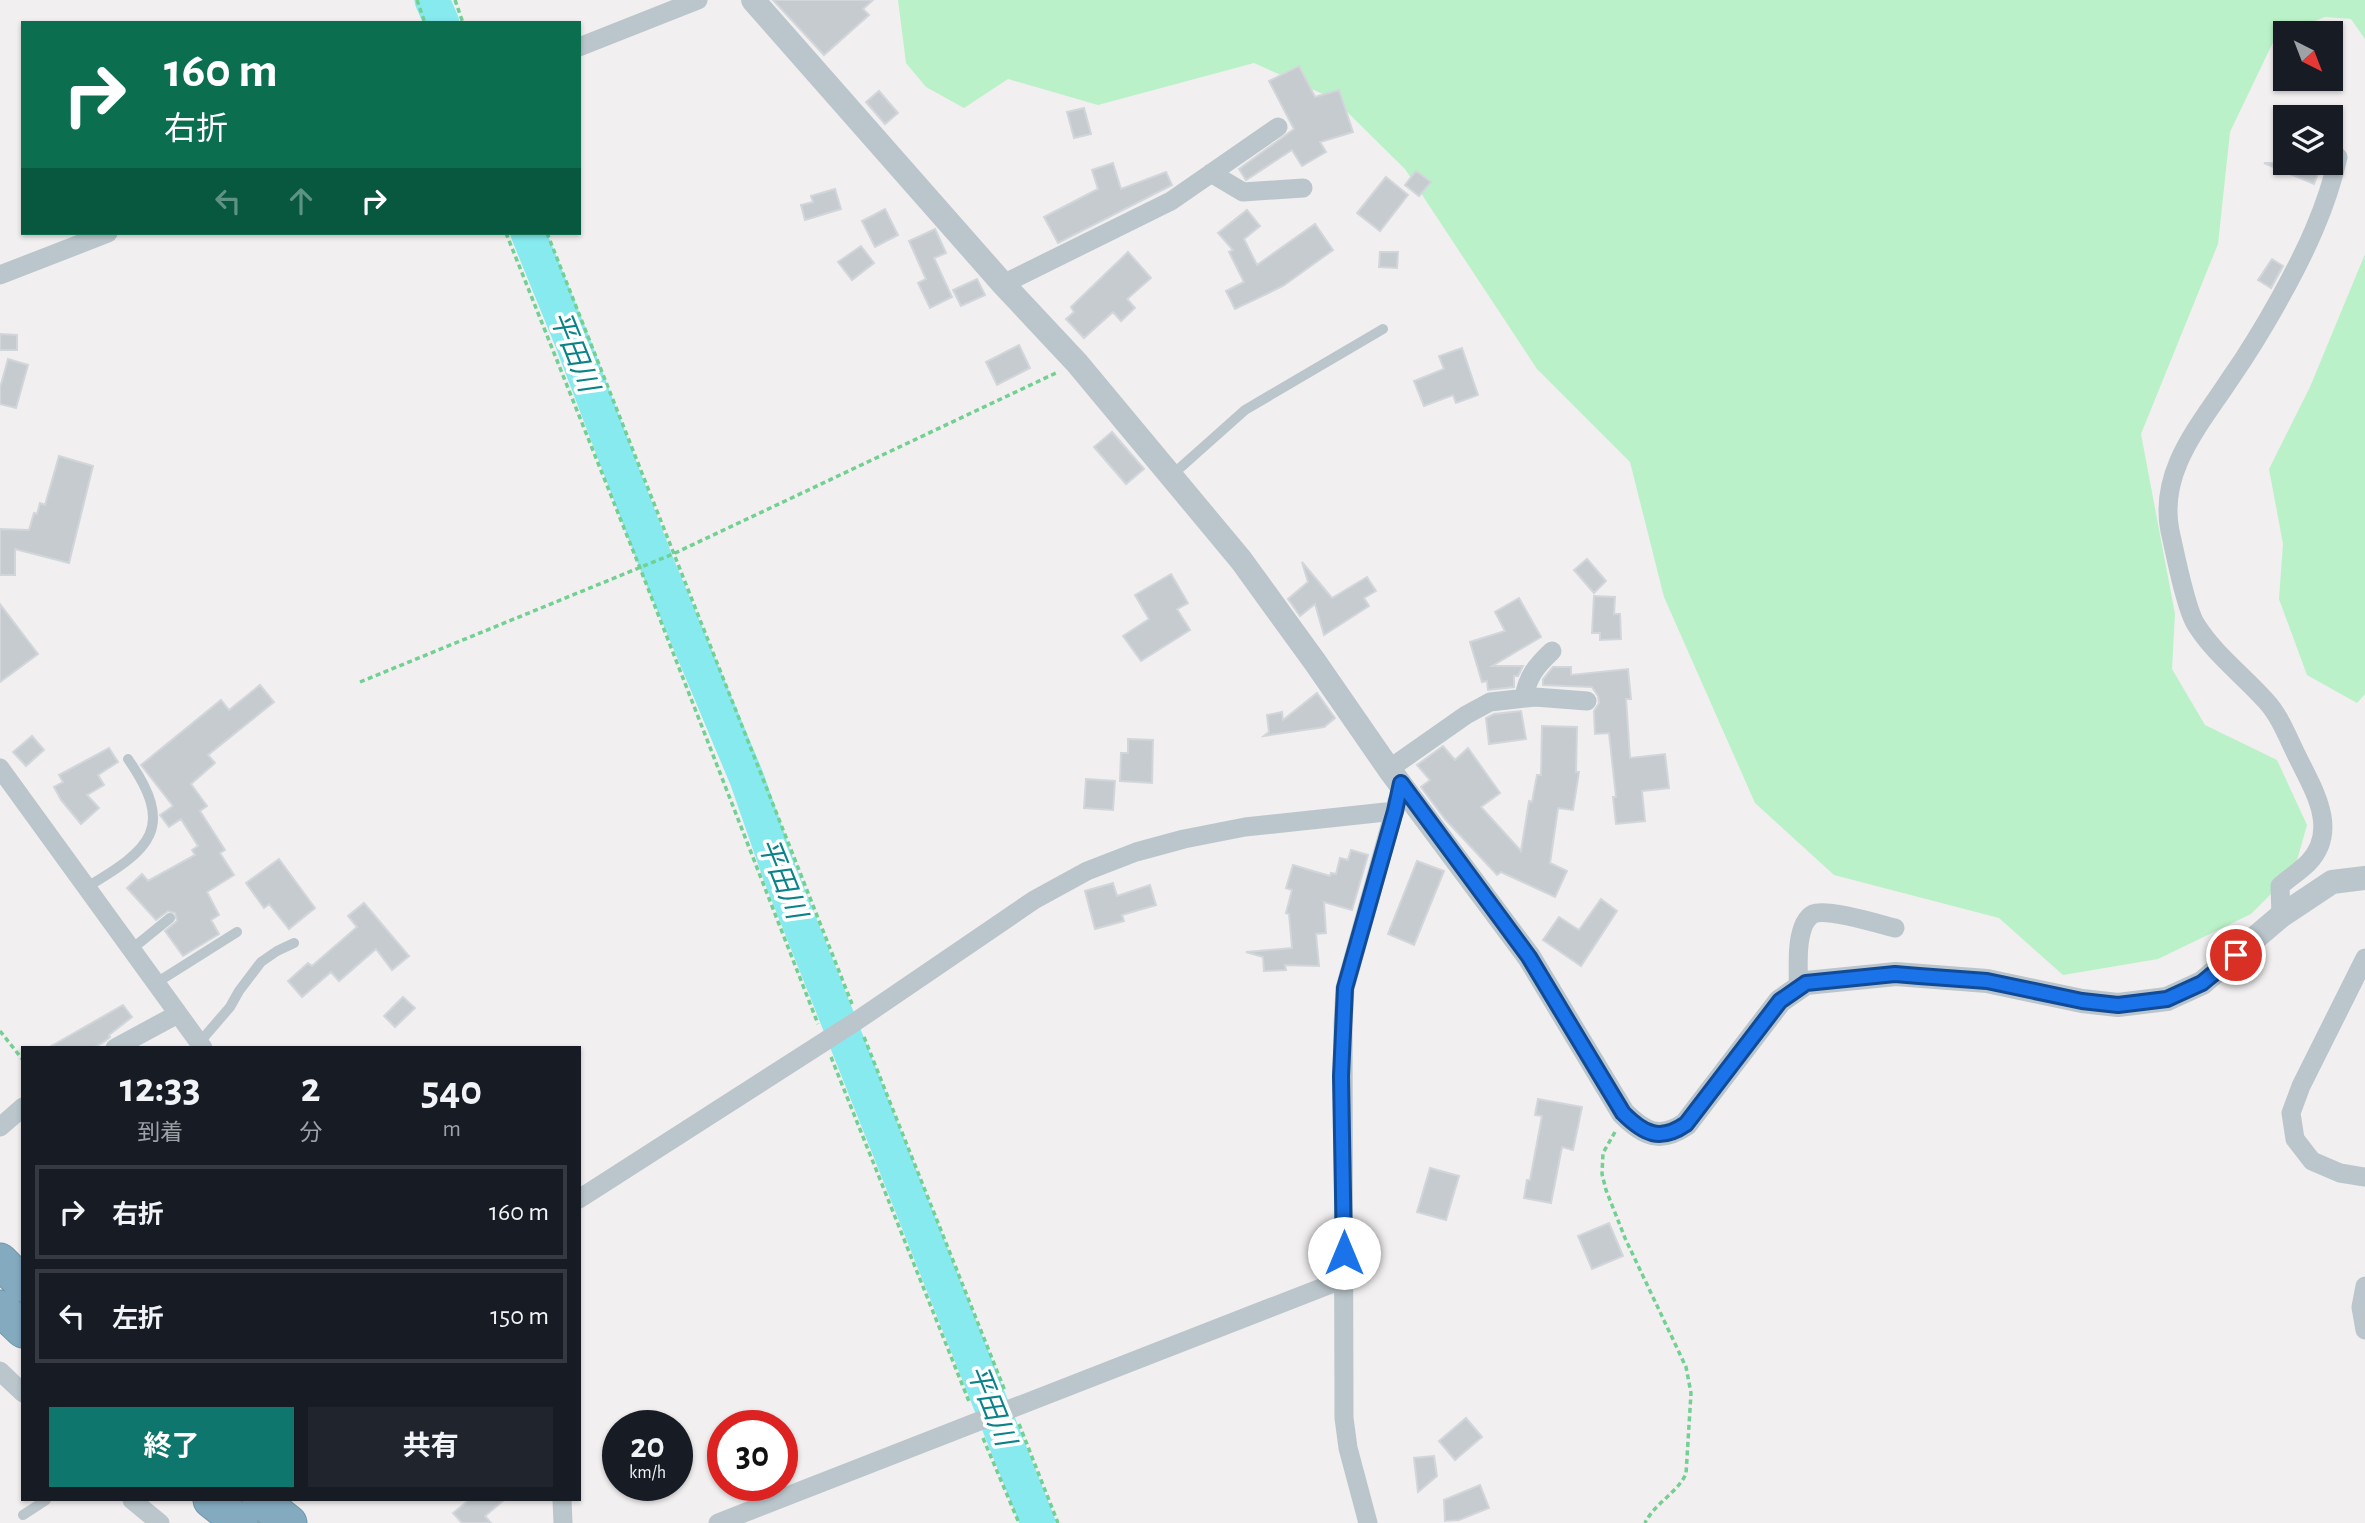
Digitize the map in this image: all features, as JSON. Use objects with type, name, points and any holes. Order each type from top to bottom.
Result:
[{"type":"highway","points":[[0,1261],[21,1282]]},
{"type":"highway","points":[[0,1308],[21,1329]]},
{"type":"highway","points":[[212,1501],[240,1523]]},
{"type":"highway","points":[[261,1501],[289,1523]]},
{"type":"street","points":[[581,46],[698,0]]},
{"type":"street","points":[[753,0],[1003,284],[1077,363],[1266,594],[1395,776],[1529,957],[1628,1118],[1646,1132],[1661,1135],[1673,1133],[1686,1124],[1780,1001],[1806,983],[1895,974],[1987,981],[2082,1001],[2118,1005],[2167,999],[2202,983],[2281,916],[2332,882],[2365,878]]},
{"type":"street","points":[[1003,284],[1171,201],[1278,127]]},
{"type":"street","points":[[1211,173],[1243,192],[1303,188]]},
{"type":"street","points":[[2281,916],[2280,886],[2310,861],[2321,839],[2324,823],[2320,802],[2269,703],[2213,649],[2193,620],[2169,528],[2168,501],[2172,478],[2184,447],[2231,379],[2280,298],[2315,230],[2334,175]]},
{"type":"street","points":[[0,275],[103,235]]},
{"type":"street","points":[[1524,697],[1526,682],[1531,673],[1552,651]]},
{"type":"street","points":[[1395,776],[1490,702],[1524,697],[1587,701]]},
{"type":"street","points":[[0,768],[133,948],[201,1046]]},
{"type":"street","points":[[1368,1523],[1343,1418],[1341,1076],[1345,988],[1395,811],[1395,776]]},
{"type":"street","points":[[581,1198],[857,1021],[1034,900],[1087,871],[1136,852],[1245,827],[1395,811]]},
{"type":"street","points":[[1798,988],[1799,945],[1804,924],[1812,915],[1822,912],[1895,928]]},
{"type":"street","points":[[2365,958],[2301,1086],[2291,1113],[2295,1139],[2312,1161],[2340,1173],[2365,1177]]},
{"type":"street","points":[[119,1046],[178,1014]]},
{"type":"street","points":[[0,1127],[21,1109]]},
{"type":"street","points":[[718,1523],[1344,1279]]},
{"type":"street","points":[[2365,1286],[2361,1307],[2365,1331]]},
{"type":"street","points":[[0,1371],[21,1391]]},
{"type":"street","points":[[133,1501],[160,1523]]},
{"type":"street","points":[[562,1501],[563,1523]]},
{"type":"lane","points":[[1171,475],[1245,410],[1383,329]]},
{"type":"lane","points":[[87,887],[138,854],[147,842],[152,827],[152,800],[144,781],[128,759]]},
{"type":"lane","points":[[133,948],[170,918]]},
{"type":"lane","points":[[156,983],[237,932]]},
{"type":"lane","points":[[201,1046],[261,962],[294,943]]},
{"type":"lane","points":[[23,1515],[44,1501]]},
{"type":"path","points":[[417,0],[424,21]]},
{"type":"path","points":[[454,0],[462,21]]},
{"type":"path","points":[[507,235],[642,567],[826,1041],[1018,1523]]},
{"type":"path","points":[[548,235],[1009,1409],[1058,1523]]},
{"type":"path","points":[[359,682],[673,554],[1077,363]]},
{"type":"path","points":[[0,1031],[21,1057]]},
{"type":"path","points":[[1628,1118],[1611,1137],[1603,1153],[1602,1174],[1625,1238],[1686,1367],[1691,1393],[1686,1474],[1680,1486],[1651,1512],[1645,1523]]},
{"type":"green space","points":[[898,0],[2365,0],[2365,39],[2351,19],[2325,17],[2315,21],[2273,21],[2273,42],[2230,132],[2218,244],[2141,434],[2175,614],[2172,669],[2205,725],[2277,760],[2307,825],[2294,871],[2251,914],[2158,959],[2063,975],[1999,918],[1834,875],[1755,803],[1664,597],[1630,462],[1537,369],[1405,169],[1334,99],[1254,63],[1098,105],[1008,79],[964,108],[926,87],[906,63]]},
{"type":"green space","points":[[2365,254],[2365,694],[2357,703],[2307,675],[2279,599],[2283,544],[2269,469],[2310,387]]},
{"type":"building","points":[[773,0],[873,0],[863,9],[869,15],[824,55]]},
{"type":"building","points":[[1299,66],[1315,97],[1339,90],[1353,132],[1320,142],[1326,152],[1302,166],[1292,150],[1246,180],[1239,169],[1294,129],[1269,81]]},
{"type":"building","points":[[879,91],[898,113],[885,124],[866,102]]},
{"type":"building","points":[[1084,108],[1091,134],[1074,138],[1067,112]]},
{"type":"building","points":[[1113,163],[1121,189],[1166,172],[1172,185],[1058,243],[1044,217],[1098,189],[1092,170]]},
{"type":"building","points":[[1416,171],[1431,182],[1419,196],[1405,185]]},
{"type":"building","points":[[2293,175],[2318,175],[2314,184]]},
{"type":"building","points":[[1386,177],[1408,195],[1380,231],[1357,213]]},
{"type":"building","points":[[835,189],[841,209],[805,220],[801,205],[813,202],[811,196]]},
{"type":"building","points":[[885,209],[898,235],[875,247],[862,221]]},
{"type":"building","points":[[1247,210],[1260,226],[1244,239],[1257,265],[1315,224],[1333,250],[1283,286],[1235,309],[1226,291],[1244,282],[1229,252],[1233,250],[1218,233]]},
{"type":"building","points":[[935,229],[946,253],[934,258],[952,297],[930,308],[918,283],[926,279],[909,241]]},
{"type":"building","points":[[861,246],[874,263],[852,280],[838,262]]},
{"type":"building","points":[[1128,252],[1151,278],[1127,299],[1135,308],[1121,321],[1113,312],[1084,338],[1066,319],[1074,312],[1071,307]]},
{"type":"building","points":[[1380,252],[1398,252],[1397,268],[1379,267]]},
{"type":"building","points":[[2272,259],[2283,266],[2271,288],[2258,280]]},
{"type":"building","points":[[977,279],[985,295],[961,306],[953,290]]},
{"type":"building","points":[[0,334],[17,335],[17,350],[0,350]]},
{"type":"building","points":[[1019,345],[1030,368],[997,385],[986,362]]},
{"type":"building","points":[[1462,348],[1478,395],[1456,403],[1453,395],[1424,406],[1414,381],[1444,369],[1439,356]]},
{"type":"building","points":[[8,359],[28,365],[16,408],[0,404],[0,388]]},
{"type":"building","points":[[1112,432],[1144,469],[1126,484],[1094,447]]},
{"type":"building","points":[[59,456],[93,466],[69,563],[15,549],[15,575],[0,575],[0,529],[29,530],[40,503],[45,505]]},
{"type":"building","points":[[1587,559],[1606,581],[1594,593],[1574,570]]},
{"type":"building","points":[[1302,562],[1332,598],[1367,577],[1376,591],[1364,598],[1369,606],[1324,635],[1315,604],[1300,616],[1288,599],[1308,582]]},
{"type":"building","points":[[1171,574],[1188,603],[1177,609],[1190,630],[1141,661],[1123,636],[1149,619],[1135,595]]},
{"type":"building","points":[[1594,596],[1615,597],[1614,614],[1620,614],[1621,639],[1600,640],[1600,633],[1592,633]]},
{"type":"building","points":[[1519,598],[1541,637],[1492,666],[1523,666],[1518,676],[1514,676],[1514,687],[1488,690],[1487,681],[1482,682],[1470,642],[1505,631],[1495,612]]},
{"type":"building","points":[[0,604],[38,654],[0,682]]},
{"type":"building","points":[[1553,667],[1571,667],[1571,675],[1628,669],[1631,699],[1626,699],[1630,758],[1665,754],[1669,788],[1642,791],[1645,821],[1616,824],[1609,733],[1595,734],[1594,711],[1599,703],[1598,696],[1592,687],[1543,685],[1543,679]]},
{"type":"building","points":[[260,685],[274,702],[208,755],[215,763],[191,784],[207,806],[200,811],[225,850],[220,853],[234,875],[207,892],[219,915],[211,920],[219,934],[183,956],[165,931],[177,921],[175,913],[168,911],[156,920],[127,888],[142,874],[148,881],[195,855],[192,850],[198,846],[181,819],[169,827],[160,815],[173,806],[141,765],[221,700],[229,710]]},
{"type":"building","points":[[1317,693],[1335,718],[1324,727],[1264,736],[1269,732],[1267,715],[1282,712],[1283,720]]},
{"type":"building","points":[[1521,711],[1526,739],[1489,744],[1486,718],[1494,714]]},
{"type":"building","points":[[1542,726],[1577,727],[1576,772],[1579,772],[1573,810],[1558,808],[1550,863],[1567,871],[1555,897],[1501,872],[1497,875],[1445,819],[1421,787],[1430,780],[1417,765],[1443,746],[1455,760],[1468,748],[1500,793],[1481,807],[1521,851],[1529,801],[1532,802],[1537,775],[1541,775]]},
{"type":"building","points":[[32,736],[44,750],[26,766],[13,752]]},
{"type":"building","points":[[1128,739],[1153,740],[1152,783],[1120,781],[1121,753],[1128,753]]},
{"type":"building","points":[[109,748],[118,762],[98,775],[104,785],[87,795],[99,808],[81,824],[54,787],[63,782],[59,775]]},
{"type":"building","points":[[1086,779],[1115,781],[1113,810],[1084,808]]},
{"type":"building","points":[[1351,850],[1368,855],[1352,910],[1324,902],[1326,933],[1316,934],[1319,966],[1285,965],[1286,970],[1264,971],[1263,957],[1246,952],[1292,948],[1289,914],[1286,913],[1292,890],[1286,888],[1293,865],[1330,876],[1331,873],[1336,874],[1340,858],[1348,860]]},
{"type":"building","points":[[279,859],[315,908],[289,929],[269,904],[264,908],[246,883]]},
{"type":"building","points":[[1417,861],[1444,871],[1414,945],[1388,934]]},
{"type":"building","points":[[1113,883],[1117,896],[1150,885],[1156,905],[1122,915],[1124,921],[1095,929],[1085,891]]},
{"type":"building","points":[[1601,899],[1617,911],[1581,966],[1543,940],[1559,917],[1579,930]]},
{"type":"building","points":[[364,903],[409,956],[392,970],[376,949],[339,981],[331,972],[302,997],[288,981],[308,963],[312,966],[357,927],[348,916]]},
{"type":"building","points":[[403,997],[415,1008],[395,1027],[384,1016]]},
{"type":"building","points":[[123,1005],[132,1017],[97,1046],[51,1046]]},
{"type":"building","points":[[1538,1099],[1582,1107],[1573,1150],[1562,1147],[1551,1203],[1524,1198],[1542,1116],[1535,1115]]},
{"type":"building","points":[[1430,1168],[1459,1176],[1446,1220],[1417,1212]]},
{"type":"building","points":[[1609,1223],[1623,1256],[1592,1269],[1578,1236]]},
{"type":"building","points":[[1466,1418],[1482,1437],[1455,1460],[1439,1441]]},
{"type":"building","points":[[1434,1456],[1437,1476],[1418,1492],[1414,1458]]},
{"type":"building","points":[[1480,1485],[1489,1508],[1459,1520],[1445,1521],[1444,1500]]},
{"type":"building","points":[[468,1501],[503,1501],[485,1516],[491,1523],[462,1523],[453,1513]]},
{"type":"waterway","name":"平田川","points":[[432,0],[441,21]]},
{"type":"waterway","name":"平田川","points":[[529,235],[656,562],[747,779],[780,874],[1038,1523]]},
{"type":"route","points":[[1344,1253],[1341,1076],[1345,988],[1401,783],[1529,957],[1623,1113],[1646,1132],[1661,1135],[1673,1133],[1686,1124],[1780,1001],[1806,983],[1895,974],[1987,981],[2082,1001],[2118,1005],[2167,999],[2202,983],[2236,955]]}]
